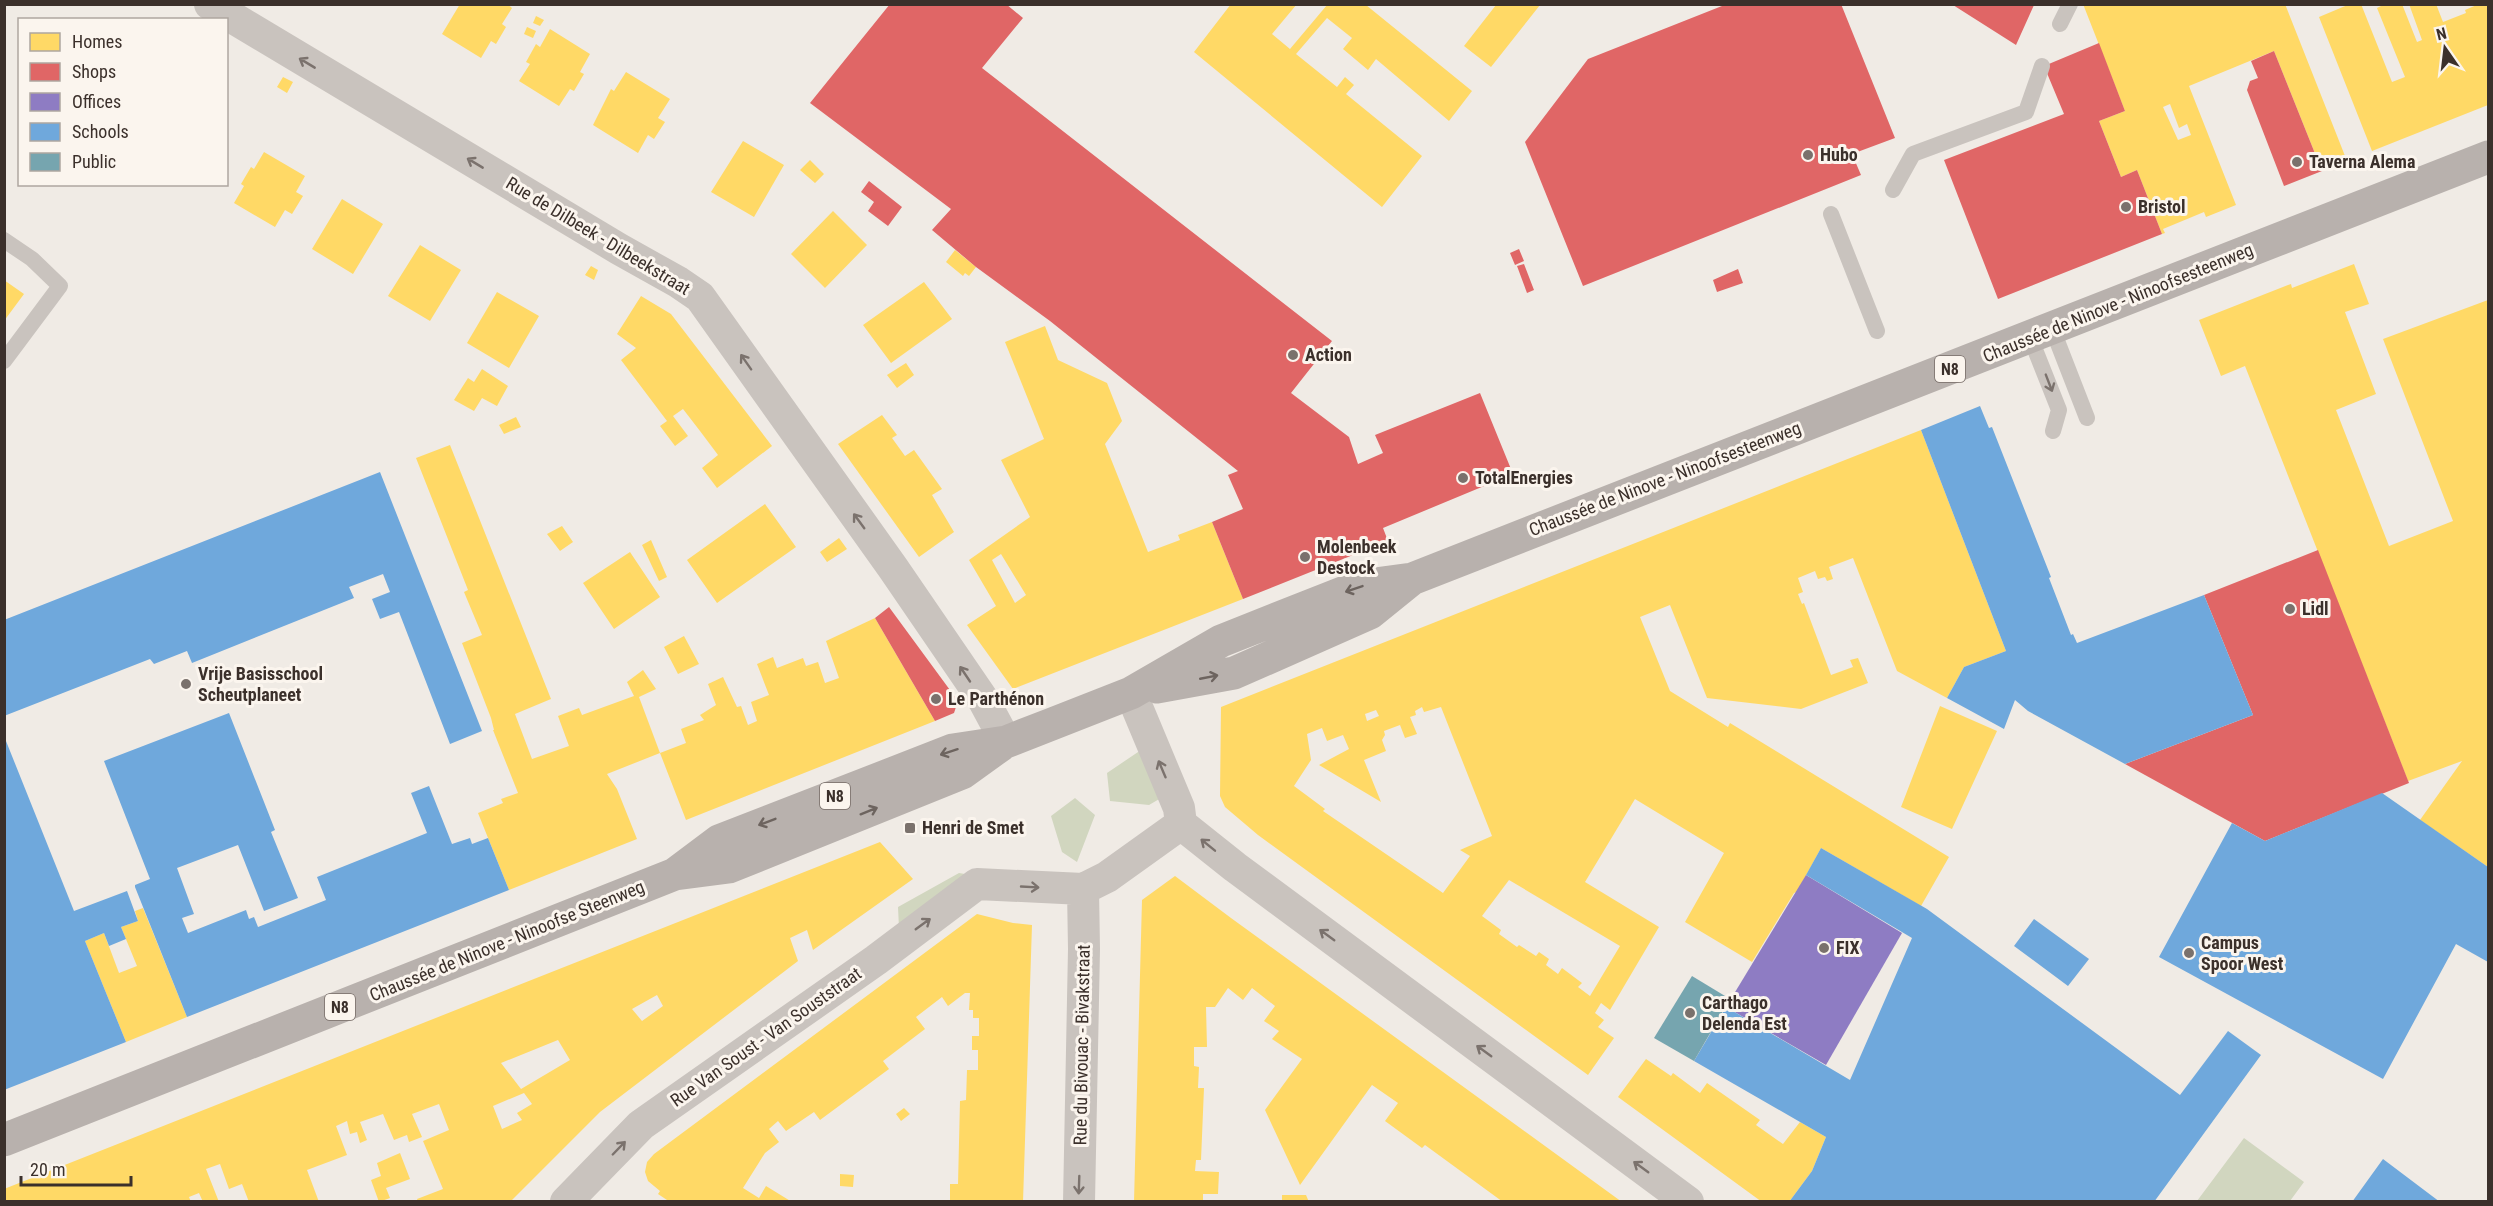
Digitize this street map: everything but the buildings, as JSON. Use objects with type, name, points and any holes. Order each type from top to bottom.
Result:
[{"type":"main road","name":"Chaussée de Ninove - Ninoofsesteenweg","points":[[1412,579],[2488,157]]},
{"type":"main road","name":"Chaussée de Ninove - Ninoofse Steenweg","points":[[4,1140],[675,874],[718,841],[952,750],[1006,742],[1131,693],[1221,641],[1360,586],[1412,579]]},
{"type":"street","name":"Rue de Dilbeek - Dilbeekstraat","points":[[210,4],[700,297],[893,568],[984,701],[1006,742]]},
{"type":"street","points":[[1131,693],[1179,808],[1181,824],[1235,867],[1688,1202]]},
{"type":"street","points":[[1083,889],[1107,877],[1181,824]]},
{"type":"street","name":"Rue Van Soust - Van Souststraat","points":[[581,1198],[641,1125],[876,960],[977,884],[1083,889]]},
{"type":"street","name":"Rue du Bivouac - Bivakstraat","points":[[1079,1202],[1083,889]]},
{"type":"lane","points":[[2060,24],[2070,4]]},
{"type":"lane","points":[[1893,190],[1913,153],[2026,111],[2042,66]]},
{"type":"lane","points":[[1831,214],[1877,331]]},
{"type":"lane","points":[[4,240],[32,259],[60,286],[4,361]]},
{"type":"lane","points":[[2041,332],[2087,418]]},
{"type":"lane","points":[[2041,332],[2059,410],[2053,431]]},
{"type":"green space","points":[[1141,750],[1161,798],[1149,805],[1110,801],[1107,773]]},
{"type":"green space","points":[[1075,798],[1095,815],[1077,862],[1062,852],[1051,816]]},
{"type":"green space","points":[[959,873],[971,875],[899,928],[898,907]]},
{"type":"green space","points":[[2244,1138],[2304,1182],[2290,1201],[2197,1201]]},
{"type":"place","name":"Hubo","points":[[1808,155]]},
{"type":"place","name":"Taverna Alema","points":[[2297,162]]},
{"type":"place","name":"Bristol","points":[[2126,207]]},
{"type":"place","name":"Action","points":[[1293,355]]},
{"type":"place","name":"TotalEnergies","points":[[1463,478]]},
{"type":"place","name":"Molenbeek Destock","points":[[1305,557]]},
{"type":"place","name":"Lidl","points":[[2290,609]]},
{"type":"place","name":"Vrije Basisschool Scheutplaneet","points":[[186,684]]},
{"type":"place","name":"Le Parthénon","points":[[936,699]]},
{"type":"place","name":"Henri de Smet","points":[[910,828]]},
{"type":"place","name":"FIX","points":[[1824,948]]},
{"type":"place","name":"Campus Spoor West","points":[[2189,953]]},
{"type":"place","name":"Carthago Delenda Est","points":[[1690,1013]]}]
